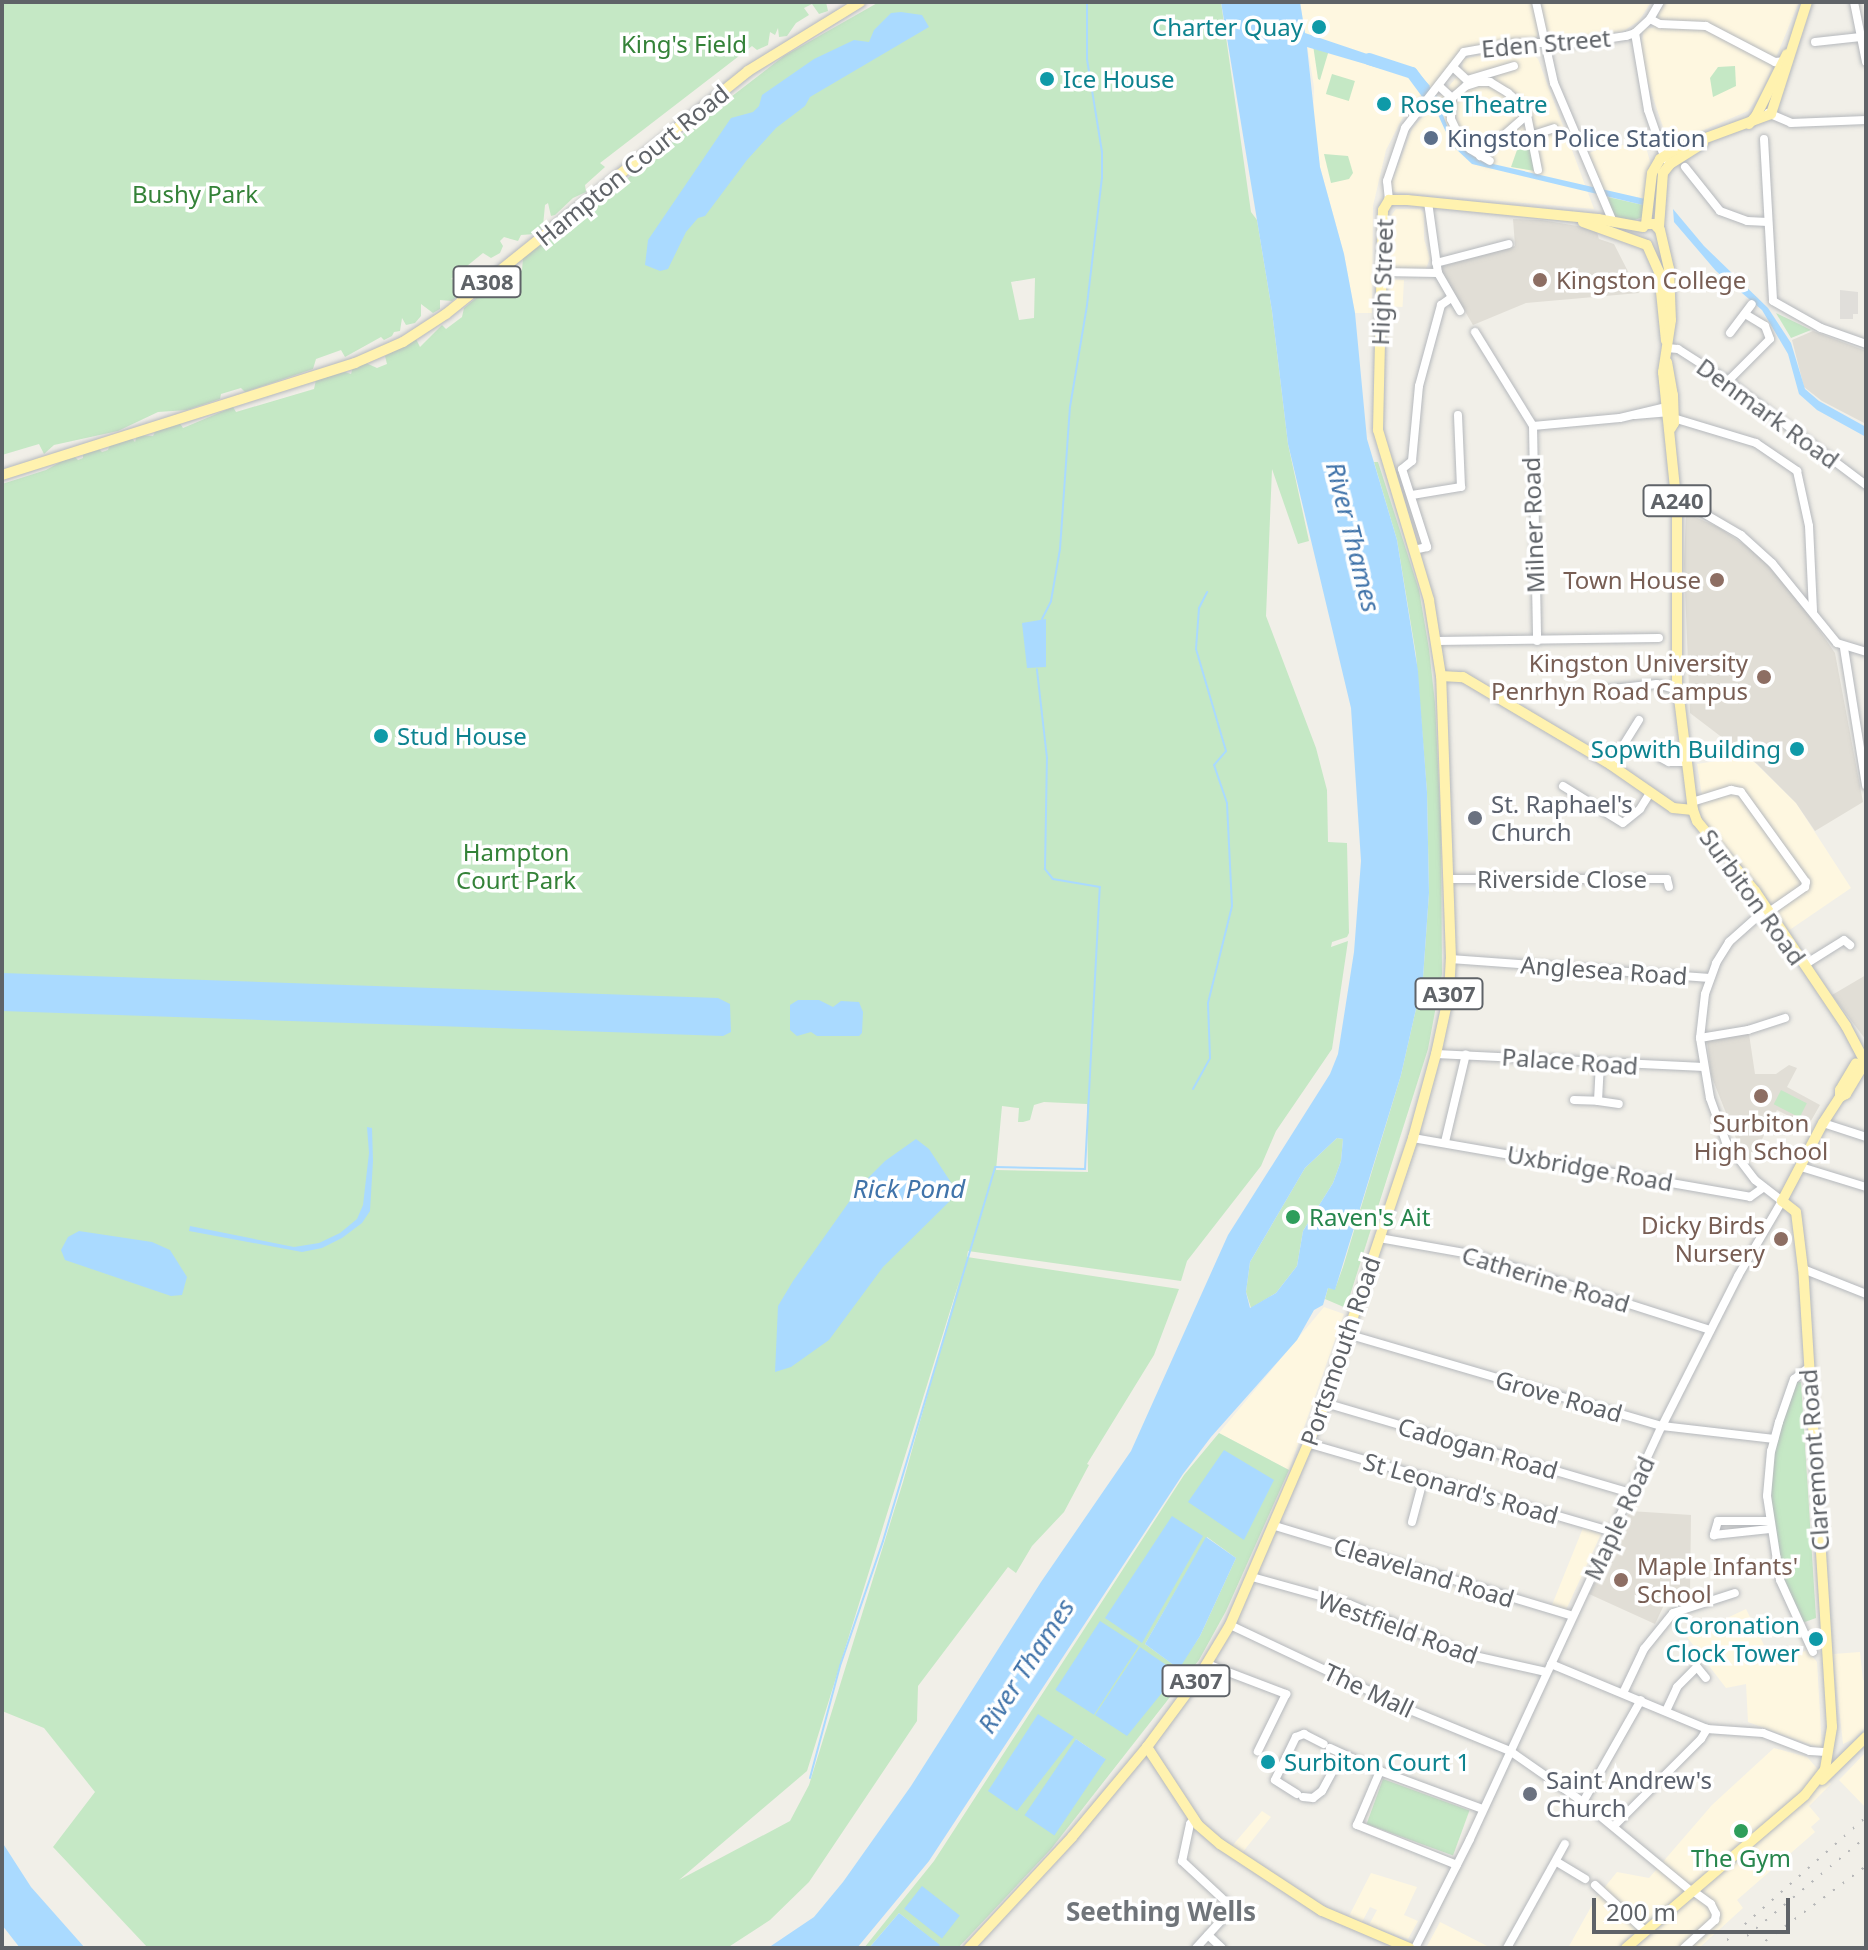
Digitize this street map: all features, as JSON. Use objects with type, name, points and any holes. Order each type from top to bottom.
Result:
[{"type":"main road","name":"Hampton Court Road","points":[[2,475],[355,363],[403,342],[446,314],[748,71],[860,2]]},
{"type":"main road","points":[[1747,125],[1756,116],[1791,47],[1807,5]]},
{"type":"main road","points":[[1644,242],[1652,173],[1663,161],[1711,137],[1771,114],[1781,63]]},
{"type":"main road","points":[[1660,233],[1663,161]]},
{"type":"main road","points":[[1389,200],[1598,219],[1644,226],[1660,233]]},
{"type":"main road","name":"High Street","points":[[1389,200],[1383,215],[1378,429],[1396,470]]},
{"type":"main road","points":[[1575,218],[1644,242],[1660,233]]},
{"type":"main road","name":"A240","points":[[1660,233],[1672,302],[1667,345]]},
{"type":"main road","name":"A240","points":[[1644,242],[1659,272],[1667,345],[1667,362],[1663,372],[1670,414],[1677,507],[1678,690],[1692,806]]},
{"type":"main road","name":"Portsmouth Road","points":[[969,1948],[1072,1837],[1147,1747],[1207,1664],[1230,1625],[1310,1444],[1413,1138],[1449,994],[1449,879],[1441,676],[1436,641],[1396,470]]},
{"type":"main road","name":"Surbiton Road","points":[[1441,676],[1463,677],[1611,765],[1673,808],[1692,806],[1697,821],[1741,872],[1804,965],[1854,1040],[1864,1062]]},
{"type":"main road","name":"Surbiton Road","points":[[1842,1025],[1841,1031],[1864,1062]]},
{"type":"main road","points":[[1854,1040],[1866,1043]]},
{"type":"main road","name":"Maple Road","points":[[1782,1201],[1840,1097],[1840,1090],[1864,1062]]},
{"type":"main road","name":"Claremont Road","points":[[1782,1201],[1796,1212],[1803,1269],[1833,1756]]},
{"type":"main road","points":[[1626,1948],[1813,1785],[1833,1756],[1857,1746],[1866,1737]]},
{"type":"main road","points":[[1147,1747],[1194,1819],[1228,1851],[1332,1917],[1412,1948]]},
{"type":"street","points":[[1536,2],[1542,43],[1564,110],[1613,222]]},
{"type":"street","name":"Eden Street","points":[[1454,68],[1464,52],[1515,43],[1593,42],[1635,33],[1650,19],[1660,2]]},
{"type":"street","points":[[1854,2],[1866,62]]},
{"type":"street","points":[[1650,19],[1660,24],[1706,26],[1781,63]]},
{"type":"street","points":[[1635,33],[1645,97],[1663,161]]},
{"type":"street","points":[[1815,42],[1861,37]]},
{"type":"street","points":[[1452,98],[1437,88],[1454,68],[1467,80],[1514,66]]},
{"type":"street","points":[[1452,98],[1466,86],[1490,82],[1516,99],[1527,115],[1538,170]]},
{"type":"street","name":"High Street","points":[[1389,200],[1386,186],[1394,152],[1409,121],[1437,88]]},
{"type":"street","points":[[1452,98],[1454,128],[1480,156],[1490,161]]},
{"type":"street","points":[[1756,116],[1771,114],[1791,123],[1866,120]]},
{"type":"street","points":[[1480,156],[1527,115]]},
{"type":"street","points":[[1533,135],[1554,128]]},
{"type":"street","points":[[1764,139],[1773,301],[1821,328],[1866,344]]},
{"type":"street","points":[[1685,167],[1720,211],[1747,221],[1768,222]]},
{"type":"street","points":[[1598,219],[1601,200]]},
{"type":"street","points":[[1428,202],[1438,273],[1460,311]]},
{"type":"street","points":[[1436,263],[1509,244]]},
{"type":"street","points":[[1382,272],[1438,273]]},
{"type":"street","points":[[1414,550],[1427,547],[1412,495],[1396,470],[1412,461],[1419,386],[1441,305],[1451,298]]},
{"type":"street","points":[[1730,333],[1752,304]]},
{"type":"street","points":[[1728,381],[1737,369],[1755,358],[1770,339],[1765,326],[1745,314]]},
{"type":"street","name":"Milner Road","points":[[1475,332],[1533,426],[1537,641]]},
{"type":"street","name":"Denmark Road","points":[[1667,345],[1728,381],[1866,485]]},
{"type":"street","points":[[1533,426],[1670,414],[1756,443],[1797,471],[1809,526],[1813,612]]},
{"type":"street","points":[[1412,495],[1461,487],[1458,415]]},
{"type":"street","points":[[1677,507],[1698,510],[1741,535],[1772,563],[1844,648],[1866,785]]},
{"type":"street","points":[[1436,641],[1659,638]]},
{"type":"street","points":[[1844,648],[1866,652]]},
{"type":"street","points":[[1604,690],[1657,684],[1678,690]]},
{"type":"street","points":[[1611,765],[1639,720]]},
{"type":"street","points":[[1675,762],[1688,762]]},
{"type":"street","points":[[1563,786],[1623,823],[1640,809],[1650,793]]},
{"type":"street","points":[[1692,806],[1731,790],[1741,792],[1806,882],[1805,887],[1767,911],[1729,942],[1709,978],[1700,1038],[1704,1067],[1722,1133],[1744,1168],[1763,1188],[1782,1201]]},
{"type":"street","name":"Riverside Close","points":[[1449,879],[1667,879],[1669,887]]},
{"type":"street","points":[[1804,965],[1844,940],[1850,945]]},
{"type":"street","name":"Anglesea Road","points":[[1451,959],[1709,978]]},
{"type":"street","points":[[1700,1038],[1748,1030],[1785,1018]]},
{"type":"street","name":"Palace Road","points":[[1436,1054],[1704,1067]]},
{"type":"street","points":[[1445,1142],[1466,1054]]},
{"type":"street","points":[[1598,1101],[1600,1063]]},
{"type":"street","points":[[1574,1100],[1619,1104]]},
{"type":"street","points":[[1823,1123],[1866,1137]]},
{"type":"street","name":"Uxbridge Road","points":[[1413,1138],[1750,1197],[1763,1188]]},
{"type":"street","points":[[1801,1167],[1866,1187]]},
{"type":"street","name":"Maple Road","points":[[1412,1948],[1457,1865],[1662,1426],[1710,1330],[1782,1201]]},
{"type":"street","name":"Catherine Road","points":[[1379,1238],[1475,1255],[1710,1330]]},
{"type":"street","points":[[1803,1269],[1866,1294]]},
{"type":"street","name":"Grove Road","points":[[1347,1334],[1662,1426],[1774,1439]]},
{"type":"street","points":[[1807,1369],[1794,1379],[1774,1439],[1768,1471],[1769,1525],[1775,1564],[1785,1595],[1813,1652]]},
{"type":"street","name":"Cadogan Road","points":[[1325,1403],[1631,1493]]},
{"type":"street","name":"St Leonard's Road","points":[[1310,1444],[1613,1532]]},
{"type":"street","points":[[1412,1522],[1424,1477]]},
{"type":"street","points":[[1718,1521],[1769,1525],[1714,1535],[1718,1521]]},
{"type":"street","name":"Cleaveland Road","points":[[1275,1526],[1573,1616]]},
{"type":"street","name":"Westfield Road","points":[[1252,1577],[1349,1604],[1470,1655],[1549,1668],[1624,1691],[1707,1729],[1763,1733],[1810,1751],[1833,1756]]},
{"type":"street","points":[[1624,1691],[1644,1649],[1673,1613],[1735,1593]]},
{"type":"street","name":"The Mall","points":[[1230,1625],[1410,1710],[1510,1751],[1583,1802],[1711,1904],[1716,1914],[1715,1920],[1684,1948]]},
{"type":"street","points":[[1207,1664],[1286,1694],[1258,1751]]},
{"type":"street","points":[[1666,1711],[1677,1687],[1697,1667],[1706,1678]]},
{"type":"street","points":[[1583,1802],[1641,1700]]},
{"type":"street","points":[[1614,1826],[1701,1739],[1707,1729]]},
{"type":"street","points":[[1342,1754],[1322,1791],[1313,1798],[1300,1795],[1275,1780],[1296,1737],[1304,1734],[1380,1771],[1483,1809]]},
{"type":"street","points":[[1380,1771],[1357,1825],[1457,1865]]},
{"type":"street","points":[[1194,1819],[1190,1824],[1182,1861],[1225,1901],[1228,1913],[1196,1948]]},
{"type":"street","points":[[1507,1948],[1565,1844]]},
{"type":"street","points":[[1557,1862],[1585,1879]]},
{"type":"street","points":[[1595,1885],[1645,1931]]},
{"type":"street","points":[[1208,1935],[1222,1948]]},
{"type":"shaded area","points":[[1300,2],[1651,2],[1639,21],[1622,32],[1547,37],[1544,28],[1538,29],[1537,37],[1461,50],[1435,87],[1403,117],[1386,150],[1373,206],[1372,313],[1355,313],[1344,254],[1320,167],[1313,121],[1314,87]]},
{"type":"shaded area","points":[[1664,2],[1799,2],[1762,91],[1748,111],[1669,145],[1647,80],[1641,47],[1644,28],[1653,28]]},
{"type":"shaded area","points":[[1523,46],[1538,59],[1594,209],[1395,192],[1390,187],[1412,129],[1462,71],[1463,59]]},
{"type":"shaded area","points":[[1645,144],[1651,165],[1645,199],[1604,191],[1589,153],[1607,146]]},
{"type":"shaded area","points":[[1396,209],[1420,209],[1424,213],[1424,239],[1430,258],[1425,271],[1394,269],[1389,262],[1390,217]]},
{"type":"shaded area","name":"Kingston College","points":[[1513,219],[1596,229],[1599,239],[1614,244],[1639,293],[1526,303],[1473,325],[1439,267],[1515,246]]},
{"type":"shaded area","points":[[1385,279],[1404,280],[1403,307],[1384,306]]},
{"type":"shaded area","points":[[1840,290],[1858,292],[1858,314],[1853,314],[1853,319],[1840,319]]},
{"type":"shaded area","points":[[1813,331],[1866,351],[1866,424],[1822,401],[1804,387],[1792,340]]},
{"type":"shaded area","name":"Kingston University Penrhyn Road Campus","points":[[1686,513],[1718,527],[1757,553],[1802,605],[1835,653],[1863,802],[1815,831],[1796,803],[1757,764],[1690,713],[1684,564]]},
{"type":"shaded area","points":[[1748,756],[1796,803],[1851,888],[1788,931],[1746,870],[1703,821],[1699,806],[1703,802],[1697,764]]},
{"type":"shaded area","points":[[1866,975],[1866,1040],[1832,995]]},
{"type":"shaded area","name":"Surbiton High School","points":[[1749,1034],[1755,1074],[1776,1074],[1789,1065],[1797,1068],[1787,1087],[1820,1105],[1808,1126],[1777,1110],[1751,1161],[1739,1146],[1711,1075],[1707,1040]]},
{"type":"shaded area","points":[[1324,1307],[1344,1314],[1289,1470],[1219,1433]]},
{"type":"shaded area","points":[[1630,1511],[1691,1515],[1690,1596],[1664,1605],[1655,1624],[1589,1594]]},
{"type":"shaded area","points":[[1583,1528],[1601,1534],[1566,1610],[1552,1605]]},
{"type":"shaded area","points":[[1746,1609],[1774,1665],[1807,1650],[1817,1662],[1822,1749],[1748,1722],[1746,1684],[1726,1688],[1687,1637]]},
{"type":"shaded area","points":[[1860,1652],[1863,1680],[1866,1681],[1866,1727],[1854,1739],[1843,1744],[1833,1654]]},
{"type":"shaded area","points":[[1774,1748],[1807,1757],[1831,1784],[1809,1806],[1820,1819],[1811,1827],[1815,1832],[1737,1900],[1743,1908],[1699,1948],[1568,1948],[1596,1898],[1617,1872],[1649,1878],[1712,1805]]},
{"type":"shaded area","points":[[1866,1752],[1866,1808],[1839,1780]]},
{"type":"shaded area","points":[[1262,1811],[1271,1817],[1242,1853],[1232,1846]]},
{"type":"shaded area","points":[[1371,1873],[1417,1887],[1404,1915],[1418,1921],[1408,1939],[1369,1925],[1377,1910],[1370,1907],[1362,1922],[1349,1916]]},
{"type":"shaded area","points":[[1440,1922],[1448,1926],[1491,1948],[1426,1948]]},
{"type":"green space","name":"Bushy Park","points":[[2,2],[826,2],[828,11],[819,14],[812,4],[804,8],[809,15],[796,23],[787,36],[779,37],[778,28],[775,35],[770,32],[768,45],[757,50],[752,46],[600,163],[605,167],[585,185],[586,192],[573,198],[555,215],[551,216],[548,203],[545,205],[543,226],[535,234],[521,235],[518,241],[504,237],[500,241],[503,246],[500,253],[491,258],[483,253],[451,279],[459,281],[478,268],[483,274],[469,288],[452,301],[440,300],[440,309],[433,313],[421,304],[421,316],[415,323],[406,325],[402,318],[400,331],[392,336],[384,340],[381,337],[345,357],[341,350],[316,359],[313,369],[245,392],[241,388],[221,394],[220,399],[187,410],[158,412],[118,431],[54,445],[44,454],[39,444],[2,455]]},
{"type":"green space","name":"Hampton Court Park","points":[[879,2],[1221,2],[1251,212],[1257,220],[1272,311],[1288,444],[1309,541],[1298,544],[1272,469],[1266,616],[1316,748],[1327,790],[1328,842],[1347,843],[1349,933],[1347,937],[1332,942],[1331,947],[1348,941],[1332,1049],[1276,1131],[1261,1166],[1187,1261],[1181,1281],[968,1251],[967,1257],[1179,1289],[1154,1355],[1087,1464],[1064,1512],[1032,1546],[1016,1573],[1008,1567],[918,1686],[917,1721],[809,1882],[770,1920],[727,1948],[148,1948],[53,1847],[95,1792],[44,1728],[2,1711],[2,484],[46,470],[73,455],[78,460],[83,458],[83,452],[97,447],[102,452],[108,450],[110,443],[130,436],[135,442],[137,435],[153,436],[157,428],[179,422],[183,428],[233,407],[236,412],[314,389],[316,380],[345,372],[351,374],[353,367],[366,363],[377,368],[387,364],[385,356],[416,339],[420,347],[442,325],[446,329],[462,317],[464,308],[481,294],[487,298],[496,291],[497,276],[513,278],[522,270],[523,258],[606,195],[618,181],[626,180],[658,148],[670,144],[784,56]],"holes":[[[1035,278],[1034,318],[1019,320],[1011,282]],[[1044,1102],[1087,1104],[1088,1172],[996,1170],[1002,1106],[1019,1108],[1018,1122],[1023,1122],[1030,1120],[1034,1105]],[[960,1279],[903,1482],[809,1785],[790,1821],[679,1880],[807,1771]]]},
{"type":"green space","points":[[1313,45],[1329,50],[1320,80],[1318,79]]},
{"type":"green space","points":[[1735,66],[1736,86],[1713,97],[1710,78],[1718,67]]},
{"type":"green space","points":[[1332,74],[1355,81],[1349,101],[1326,94]]},
{"type":"green space","points":[[1530,143],[1535,171],[1511,167],[1517,150]]},
{"type":"green space","points":[[1324,154],[1348,156],[1353,173],[1349,179],[1331,183]]},
{"type":"green space","points":[[1608,197],[1643,205],[1643,217],[1632,221],[1613,216]]},
{"type":"green space","points":[[1776,313],[1799,324],[1811,330],[1791,338]]},
{"type":"green space","points":[[1374,462],[1378,462],[1419,590],[1429,649],[1441,829],[1442,974],[1428,1049],[1346,1308],[1325,1299],[1328,1288],[1335,1289],[1343,1267],[1401,1075],[1423,978],[1429,893],[1427,792],[1416,655],[1397,540]]},
{"type":"green space","points":[[1781,1090],[1807,1103],[1800,1117],[1774,1104]]},
{"type":"green space","name":"Raven's Ait","points":[[1337,1138],[1343,1139],[1341,1161],[1333,1183],[1303,1231],[1297,1266],[1276,1293],[1251,1308],[1246,1292],[1250,1262],[1305,1168]]},
{"type":"green space","points":[[1797,1382],[1801,1382],[1816,1618],[1802,1623],[1781,1571],[1774,1542],[1770,1470],[1777,1438]]},
{"type":"green space","points":[[1219,1433],[1289,1470],[1226,1611],[1199,1660],[1051,1849],[958,1948],[937,1948],[939,1945],[899,1913],[869,1948],[864,1948],[934,1861],[1184,1475]],"holes":[[[1207,1537],[1236,1558],[1200,1636],[1178,1668],[1145,1644]],[[1076,1739],[1105,1759],[1050,1832]]]},
{"type":"green space","points":[[1383,1779],[1469,1810],[1453,1856],[1367,1824]]},
{"type":"water","name":"River Thames","points":[[1221,2],[1300,2],[1305,33],[1385,60],[1382,69],[1307,47],[1320,167],[1344,254],[1355,313],[1367,439],[1397,540],[1418,671],[1427,792],[1429,893],[1423,978],[1401,1075],[1335,1290],[1328,1288],[1323,1305],[1314,1310],[1297,1340],[1211,1437],[1183,1474],[929,1861],[857,1948],[768,1948],[814,1917],[843,1882],[911,1786],[1041,1582],[1131,1451],[1228,1235],[1330,1074],[1338,1054],[1354,952],[1361,861],[1351,708],[1288,444],[1272,311]],"holes":[[[1337,1138],[1343,1139],[1341,1161],[1333,1183],[1303,1231],[1297,1266],[1276,1293],[1250,1308],[1246,1292],[1250,1262],[1305,1168]]]},
{"type":"water","points":[[891,13],[922,15],[929,27],[810,97],[805,106],[776,128],[747,160],[705,216],[698,218],[686,232],[668,269],[660,271],[645,265],[648,240],[731,118],[753,112],[759,106],[762,95],[814,59],[854,40],[869,42],[874,30]]},
{"type":"water","points":[[1393,63],[1416,70],[1430,86],[1425,90],[1413,77],[1391,71]]},
{"type":"water","points":[[1438,102],[1448,128],[1466,151],[1480,161],[1645,199],[1643,205],[1472,164],[1455,148],[1445,130],[1434,106]]},
{"type":"water","points":[[1673,209],[1704,246],[1768,308],[1791,343],[1805,389],[1819,401],[1866,427],[1866,437],[1817,410],[1799,394],[1788,354],[1762,310],[1716,271],[1674,222]]},
{"type":"water","points":[[1046,619],[1046,667],[1027,668],[1022,623]]},
{"type":"water","points":[[2,973],[718,998],[730,1004],[731,1032],[723,1036],[2,1011]]},
{"type":"water","points":[[798,1000],[819,1000],[833,1007],[841,1001],[859,1002],[863,1012],[862,1033],[859,1036],[817,1036],[811,1032],[797,1036],[790,1030],[790,1005]]},
{"type":"water","points":[[367,1127],[372,1128],[370,1211],[362,1223],[342,1238],[322,1248],[302,1252],[189,1231],[190,1226],[294,1247],[319,1243],[340,1233],[357,1219],[363,1205],[369,1153]]},
{"type":"water","name":"Rick Pond","points":[[916,1139],[929,1149],[958,1193],[883,1267],[829,1340],[791,1367],[775,1372],[778,1306],[793,1281],[861,1185],[885,1161]]},
{"type":"water","points":[[79,1231],[152,1242],[170,1250],[187,1277],[182,1295],[171,1296],[65,1260],[61,1250],[68,1237]]},
{"type":"water","points":[[1224,1450],[1274,1480],[1244,1540],[1188,1502]]},
{"type":"water","points":[[1172,1516],[1203,1536],[1142,1643],[1105,1618]]},
{"type":"water","points":[[1206,1537],[1236,1558],[1200,1636],[1179,1669],[1145,1644]]},
{"type":"water","points":[[1100,1621],[1139,1646],[1094,1715],[1055,1690]]},
{"type":"water","points":[[1140,1647],[1178,1673],[1127,1736],[1095,1715]]},
{"type":"water","points":[[1038,1714],[1074,1737],[1017,1811],[988,1791]]},
{"type":"water","points":[[1076,1739],[1106,1759],[1054,1835],[1025,1815]]},
{"type":"water","points":[[2,1842],[31,1887],[85,1948],[20,1948],[2,1925]]},
{"type":"water","points":[[922,1886],[960,1916],[942,1938],[904,1909]]},
{"type":"water","points":[[899,1913],[940,1945],[937,1948],[869,1948]]},
{"type":"waterway","points":[[1042,619],[1051,601],[1060,549],[1070,407],[1087,305],[1102,178],[1102,152],[1087,59],[1087,2]]},
{"type":"waterway","points":[[1369,59],[1412,73],[1438,108]]},
{"type":"waterway","points":[[1193,1089],[1210,1058],[1208,1003],[1232,906],[1227,803],[1214,765],[1226,751],[1196,649],[1199,608],[1207,592]]},
{"type":"waterway","points":[[810,1778],[840,1666],[883,1541],[995,1167],[1085,1169],[1100,887],[1053,879],[1045,869],[1047,758],[1037,670]]},
{"type":"railway","points":[[1718,1948],[1866,1817]]},
{"type":"railway","points":[[1747,1936],[1866,1837]]},
{"type":"railway","points":[[1756,1948],[1866,1866]]},
{"type":"place","name":"Charter Quay","points":[[1319,27]]},
{"type":"place","name":"Ice House","points":[[1047,79]]},
{"type":"place","name":"Rose Theatre","points":[[1384,104]]},
{"type":"place","name":"Kingston Police Station","points":[[1431,138]]},
{"type":"place","name":"Kingston College","points":[[1540,280]]},
{"type":"place","name":"Town House","points":[[1717,580]]},
{"type":"place","name":"Kingston University Penrhyn Road Campus","points":[[1764,677]]},
{"type":"place","name":"Stud House","points":[[381,736]]},
{"type":"place","name":"Sopwith Building","points":[[1797,749]]},
{"type":"place","name":"St. Raphael's Church","points":[[1475,818]]},
{"type":"place","name":"Surbiton High School","points":[[1761,1096]]},
{"type":"place","name":"Raven's Ait","points":[[1293,1217]]},
{"type":"place","name":"Dicky Birds Nursery","points":[[1781,1239]]},
{"type":"place","name":"Maple Infants' School","points":[[1621,1580]]},
{"type":"place","name":"Coronation Clock Tower","points":[[1816,1639]]},
{"type":"place","name":"Surbiton Court 1","points":[[1268,1762]]},
{"type":"place","name":"Saint Andrew's Church","points":[[1530,1794]]},
{"type":"place","name":"The Gym","points":[[1741,1831]]},
{"type":"district","name":"Seething Wells","points":[[1161,1912]]},
{"type":"park label","name":"King's Field","points":[[684,44]]}]
